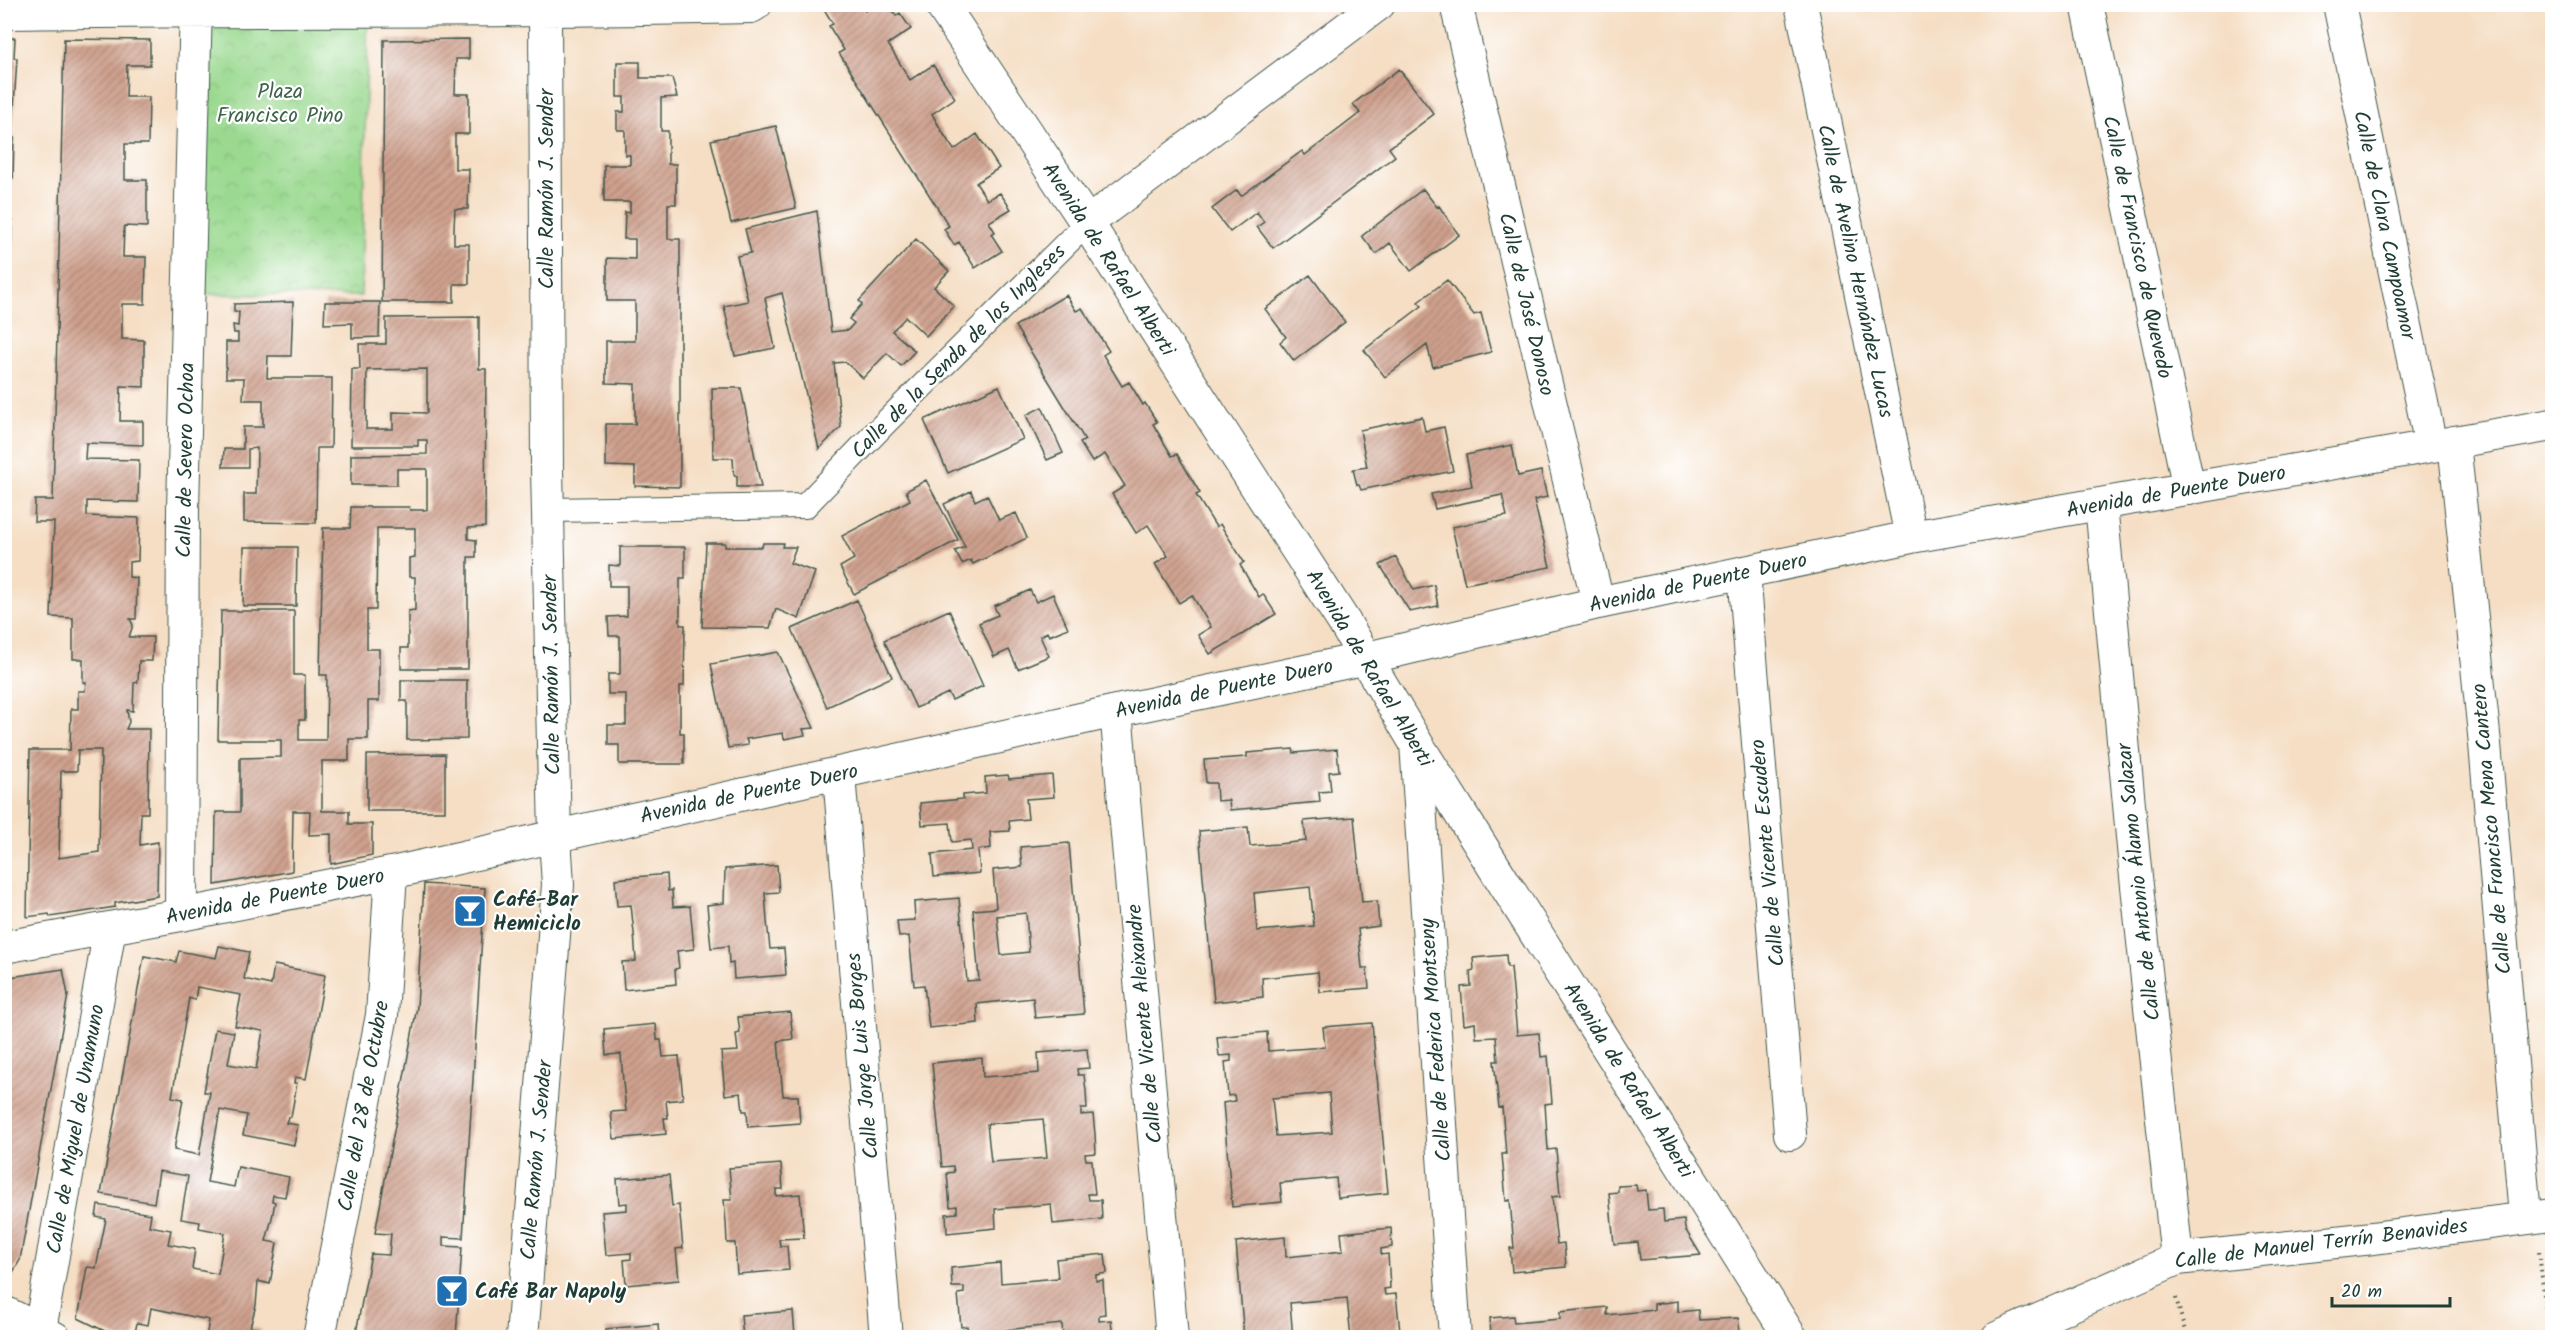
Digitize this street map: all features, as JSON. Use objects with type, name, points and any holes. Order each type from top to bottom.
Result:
[{"type":"street","points":[[4,13],[196,7],[545,10],[751,7],[756,4]]},
{"type":"street","name":"Avenida de Rafael Alberti","points":[[941,4],[1087,223],[1367,658],[1416,743],[1791,1338]]},
{"type":"street","name":"Calle de la Senda de los Ingleses","points":[[547,510],[805,506],[886,421],[1087,223],[1379,4]]},
{"type":"street","name":"Calle de José Donoso","points":[[1456,4],[1598,603]]},
{"type":"street","name":"Calle de Avelino Hernández Lucas","points":[[1801,4],[1911,537]]},
{"type":"street","name":"Calle de Francisco de Quevedo","points":[[2087,4],[2189,489]]},
{"type":"street","name":"Calle de Clara Campoamor","points":[[2339,4],[2442,444]]},
{"type":"street","name":"Calle de Severo Ochoa","points":[[181,915],[183,509],[196,7]]},
{"type":"street","name":"Calle Ramón J. Sender","points":[[522,1338],[558,885],[547,510],[545,10]]},
{"type":"street","name":"Avenida de Puente Duero","points":[[4,947],[181,915],[391,873],[839,775],[1116,711],[1367,658],[1598,603],[1911,537],[2553,425]]},
{"type":"street","name":"Calle de Francisco Mena Cantero","points":[[2442,444],[2485,744],[2537,1215]]},
{"type":"street","name":"Calle de Antonio Álamo Salazar","points":[[2101,504],[2134,858],[2177,1259]]},
{"type":"street","name":"Calle de Vicente Escudero","points":[[1744,572],[1790,1134]]},
{"type":"street","name":"Calle de Vicente Aleixandre","points":[[1116,711],[1172,1338]]},
{"type":"street","name":"Calle de Federica Montseny","points":[[1416,743],[1455,1338]]},
{"type":"street","name":"Calle Jorge Luis Borges","points":[[839,775],[886,1338]]},
{"type":"street","name":"Calle del 28 de Octubre","points":[[319,1338],[382,1015],[391,873]]},
{"type":"street","name":"Calle de Miguel de Unamuno","points":[[47,1334],[110,928]]},
{"type":"street","name":"Calle de Manuel Terrín Benavides","points":[[1997,1338],[2177,1259],[2373,1238],[2537,1215]]},
{"type":"street","points":[[4,1312],[47,1334]]},
{"type":"path","points":[[2537,1215],[2549,1338]]},
{"type":"green space","name":"Plaza Francisco Pino","points":[[196,10],[368,10],[361,296],[190,294]]},
{"type":"building","points":[[821,4],[862,4],[865,11],[875,4],[889,4],[896,16],[900,13],[911,29],[888,44],[910,80],[933,65],[955,98],[932,114],[943,133],[954,150],[977,134],[999,168],[976,183],[987,200],[1000,193],[1011,209],[989,222],[995,232],[991,234],[1002,251],[975,268],[959,242],[954,245],[944,229],[949,226],[839,53],[844,50],[829,26],[833,24]]},
{"type":"building","points":[[4,38],[15,38],[14,58],[17,58],[12,139],[14,138],[13,178],[11,179],[9,221],[12,220],[11,260],[8,261],[10,296],[7,296],[6,324],[4,324]]},
{"type":"building","points":[[64,39],[150,40],[150,65],[127,65],[126,97],[149,97],[148,144],[125,144],[125,180],[147,180],[147,227],[124,226],[123,257],[146,257],[145,304],[122,304],[122,339],[144,340],[144,387],[121,386],[120,421],[143,421],[143,445],[86,443],[85,459],[139,460],[138,502],[87,501],[87,516],[139,518],[138,561],[129,562],[129,577],[137,578],[136,619],[130,619],[133,625],[129,637],[153,637],[152,661],[139,661],[138,682],[134,683],[133,711],[127,710],[129,722],[126,729],[149,729],[148,813],[141,813],[140,845],[158,842],[157,896],[115,903],[115,907],[50,917],[49,914],[27,917],[30,750],[70,750],[71,709],[78,709],[78,691],[85,691],[86,682],[83,682],[83,659],[73,659],[73,618],[51,617],[54,522],[34,522],[35,500],[53,500]],"holes":[[[78,750],[101,750],[99,852],[59,858],[61,771],[77,771]]]},
{"type":"building","points":[[469,39],[469,59],[456,59],[455,94],[469,94],[469,134],[455,134],[455,169],[469,169],[468,209],[455,209],[454,244],[469,244],[469,284],[454,284],[454,302],[382,302],[384,40]]},
{"type":"building","points":[[617,62],[640,62],[640,78],[672,78],[677,97],[661,98],[661,131],[668,131],[668,164],[676,164],[676,204],[668,204],[668,239],[680,239],[680,487],[635,486],[635,467],[606,466],[606,424],[635,424],[635,384],[606,383],[606,341],[635,341],[635,301],[607,301],[607,258],[635,259],[635,239],[624,239],[625,212],[630,213],[630,202],[604,202],[604,165],[630,165],[630,155],[625,155],[625,130],[617,130],[617,112],[624,112],[624,97],[617,97]]},
{"type":"building","points":[[1399,69],[1434,114],[1389,148],[1395,156],[1273,248],[1257,227],[1264,222],[1257,212],[1230,232],[1212,209],[1237,190],[1241,196],[1302,151],[1305,155],[1360,113],[1353,104]]},
{"type":"building","points":[[776,126],[796,208],[731,223],[711,140]]},
{"type":"building","points":[[1423,189],[1437,207],[1439,206],[1459,235],[1411,271],[1390,243],[1376,254],[1362,236]]},
{"type":"building","points":[[817,211],[831,332],[848,330],[854,323],[849,319],[862,304],[859,301],[916,239],[949,271],[934,287],[954,306],[926,336],[906,317],[892,331],[915,351],[901,366],[887,353],[863,378],[845,362],[834,363],[841,427],[819,449],[782,293],[765,298],[775,348],[735,356],[724,306],[748,301],[737,256],[751,253],[745,229]]},
{"type":"building","points":[[1310,275],[1345,322],[1294,361],[1280,342],[1286,337],[1265,309]]},
{"type":"building","points":[[1447,280],[1474,315],[1481,313],[1491,352],[1433,367],[1427,345],[1385,377],[1364,350],[1422,306],[1418,302]]},
{"type":"building","points":[[1066,295],[1076,311],[1082,308],[1109,351],[1103,355],[1122,386],[1129,382],[1143,405],[1145,403],[1157,422],[1153,424],[1172,456],[1177,454],[1200,493],[1196,495],[1216,527],[1220,524],[1244,562],[1240,565],[1259,597],[1263,594],[1276,614],[1210,654],[1198,635],[1211,627],[1192,595],[1179,603],[1155,564],[1168,556],[1148,525],[1136,533],[1112,494],[1125,486],[1105,454],[1092,462],[1080,443],[1085,440],[1015,326]]},
{"type":"building","points":[[293,302],[291,356],[268,356],[267,378],[332,378],[331,448],[317,448],[316,523],[244,522],[244,494],[256,494],[257,448],[248,449],[248,467],[223,467],[224,449],[243,449],[243,427],[263,427],[263,400],[243,400],[244,378],[226,378],[226,342],[238,342],[238,333],[234,333],[233,325],[238,326],[239,312],[234,312],[234,304]]},
{"type":"building","points":[[325,302],[380,302],[379,337],[352,338],[352,323],[324,324]]},
{"type":"building","points":[[479,317],[479,369],[486,369],[485,527],[468,528],[468,539],[476,540],[476,557],[468,557],[468,669],[401,669],[401,648],[408,648],[408,611],[415,610],[415,577],[409,577],[409,558],[415,557],[415,528],[377,528],[376,610],[367,610],[367,649],[379,649],[379,701],[368,701],[368,739],[349,739],[349,761],[322,761],[322,811],[349,811],[349,824],[372,824],[372,855],[331,864],[331,834],[309,835],[310,811],[293,811],[292,871],[215,885],[216,812],[240,812],[240,758],[281,757],[281,740],[218,740],[221,611],[294,611],[294,675],[305,675],[305,720],[299,720],[299,740],[326,740],[327,675],[320,675],[323,528],[350,528],[351,507],[409,507],[410,510],[427,510],[427,469],[397,469],[397,485],[351,485],[351,455],[427,454],[427,440],[418,440],[418,446],[351,446],[352,369],[360,369],[359,344],[386,344],[386,318]],"holes":[[[427,369],[427,413],[393,412],[393,429],[366,429],[367,370]]]},
{"type":"building","points":[[4,333],[9,334],[8,374],[4,374]]},
{"type":"building","points":[[999,386],[1023,439],[948,473],[924,420]]},
{"type":"building","points":[[712,388],[741,388],[761,487],[737,487],[733,458],[713,458]]},
{"type":"building","points":[[1042,407],[1063,453],[1047,460],[1026,415]]},
{"type":"building","points":[[1422,417],[1425,431],[1444,427],[1453,471],[1361,490],[1357,485],[1353,469],[1367,467],[1360,430]]},
{"type":"building","points":[[1512,445],[1518,476],[1541,471],[1547,497],[1534,500],[1550,567],[1465,584],[1452,527],[1507,516],[1502,495],[1435,509],[1431,494],[1472,486],[1466,455]]},
{"type":"building","points":[[926,480],[958,540],[854,594],[840,567],[854,559],[842,536],[910,500],[906,491]]},
{"type":"building","points":[[971,491],[975,501],[987,495],[999,520],[1016,513],[1027,538],[973,564],[971,560],[962,564],[955,551],[965,547],[944,504]]},
{"type":"building","points":[[706,543],[725,543],[725,547],[762,547],[763,543],[783,543],[782,547],[796,547],[790,563],[815,572],[799,619],[776,609],[770,628],[702,627]]},
{"type":"building","points":[[244,547],[297,547],[296,606],[243,606]]},
{"type":"building","points":[[620,547],[685,547],[685,578],[680,578],[680,625],[685,625],[684,686],[680,686],[680,733],[684,733],[684,764],[619,764],[619,745],[608,745],[608,725],[626,725],[626,694],[608,694],[608,674],[620,674],[620,636],[609,636],[608,617],[627,616],[627,586],[609,586],[609,565],[620,566]]},
{"type":"building","points":[[1396,557],[1414,590],[1434,585],[1438,606],[1410,612],[1380,565]]},
{"type":"building","points":[[1030,590],[1036,602],[1053,594],[1068,628],[1049,636],[1047,632],[1040,636],[1049,656],[1018,669],[1009,650],[994,657],[979,623],[998,615],[994,606]]},
{"type":"building","points":[[857,600],[892,677],[827,707],[792,629]]},
{"type":"building","points":[[949,610],[983,686],[952,700],[948,693],[916,708],[884,640]]},
{"type":"building","points":[[778,652],[814,728],[803,729],[805,735],[784,739],[783,733],[746,739],[748,745],[728,748],[711,664]]},
{"type":"building","points":[[401,680],[467,680],[467,739],[407,740],[407,701],[401,701]]},
{"type":"building","points":[[1293,749],[1294,753],[1337,749],[1339,771],[1329,772],[1331,791],[1319,792],[1320,802],[1230,810],[1229,800],[1217,801],[1216,783],[1206,783],[1204,760],[1247,757],[1247,753]]},
{"type":"building","points":[[445,754],[445,811],[367,811],[367,755]]},
{"type":"building","points":[[1008,775],[1009,779],[1052,775],[1054,797],[1026,799],[1028,819],[1009,821],[1010,831],[990,832],[991,848],[978,850],[980,873],[934,877],[932,854],[972,850],[971,840],[952,842],[950,823],[922,825],[920,803],[963,799],[963,795],[986,793],[985,777]]},
{"type":"building","points":[[1354,817],[1362,902],[1377,901],[1379,926],[1358,929],[1362,968],[1367,968],[1369,988],[1320,992],[1318,972],[1262,978],[1263,997],[1214,1002],[1199,831],[1248,827],[1250,846],[1278,844],[1306,841],[1304,821]],"holes":[[[1310,887],[1314,926],[1257,931],[1254,893]]]},
{"type":"building","points":[[1069,843],[1084,1014],[1035,1018],[1033,998],[977,1004],[978,1023],[929,1028],[924,985],[914,986],[909,936],[899,937],[897,921],[915,920],[914,902],[959,898],[967,981],[979,980],[973,910],[996,908],[993,870],[1022,867],[1020,847]],"holes":[[[1026,913],[1029,952],[1001,955],[997,916]]]},
{"type":"building","points":[[777,865],[779,892],[765,893],[767,921],[770,949],[784,948],[786,975],[734,979],[733,963],[729,964],[728,946],[711,948],[707,905],[724,903],[725,869]]},
{"type":"building","points":[[667,874],[668,891],[672,890],[673,907],[690,906],[694,949],[677,951],[679,968],[675,969],[676,984],[624,990],[622,962],[636,961],[634,933],[631,905],[617,906],[615,879]]},
{"type":"building","points":[[424,884],[485,888],[463,1238],[443,1237],[443,1246],[462,1247],[456,1338],[355,1338],[371,1254],[389,1255],[391,1234],[375,1233],[417,1007]]},
{"type":"building","points":[[219,946],[249,952],[244,979],[271,985],[274,965],[325,975],[306,1079],[295,1077],[294,1083],[297,1083],[291,1117],[288,1117],[286,1123],[298,1125],[294,1145],[243,1135],[247,1115],[220,1110],[207,1182],[234,1187],[238,1167],[289,1177],[285,1197],[273,1195],[272,1201],[275,1202],[266,1241],[277,1243],[270,1284],[258,1281],[256,1305],[250,1327],[261,1330],[260,1338],[206,1338],[209,1320],[151,1308],[148,1325],[137,1323],[134,1338],[119,1338],[78,1318],[87,1267],[96,1268],[106,1219],[96,1217],[98,1205],[151,1214],[149,1226],[171,1230],[168,1244],[195,1249],[192,1269],[218,1274],[225,1233],[199,1228],[200,1222],[181,1219],[188,1176],[159,1171],[154,1203],[101,1194],[144,956],[176,962],[179,951],[216,958]],"holes":[[[197,987],[241,995],[235,1026],[263,1031],[256,1069],[228,1064],[234,1032],[215,1029],[204,1092],[210,1092],[199,1155],[174,1150],[183,1099],[172,1097],[189,998],[195,1000]]]},
{"type":"building","points":[[1506,955],[1507,967],[1511,967],[1517,1035],[1539,1033],[1541,1057],[1548,1056],[1552,1103],[1545,1104],[1548,1150],[1556,1149],[1560,1196],[1552,1197],[1557,1244],[1564,1243],[1566,1267],[1512,1272],[1510,1248],[1514,1248],[1510,1200],[1506,1201],[1502,1154],[1506,1154],[1502,1107],[1499,1108],[1494,1061],[1498,1061],[1496,1037],[1476,1038],[1475,1023],[1464,1025],[1461,987],[1471,986],[1470,971],[1474,970],[1473,958]]},
{"type":"building","points":[[63,969],[68,995],[20,1260],[8,1281],[4,1280],[4,978]]},
{"type":"building","points":[[790,1012],[793,1039],[778,1041],[783,1096],[798,1096],[800,1123],[748,1127],[747,1111],[743,1111],[741,1093],[725,1095],[721,1052],[738,1051],[736,1034],[740,1033],[738,1017]]},
{"type":"building","points":[[1372,1023],[1388,1193],[1338,1198],[1336,1178],[1280,1183],[1282,1202],[1232,1207],[1223,1103],[1235,1101],[1234,1095],[1228,1096],[1225,1062],[1231,1061],[1231,1055],[1219,1056],[1217,1037],[1267,1032],[1268,1051],[1325,1047],[1323,1027]],"holes":[[[1329,1093],[1332,1132],[1276,1136],[1272,1098]]]},
{"type":"building","points":[[656,1024],[657,1040],[661,1040],[663,1057],[679,1056],[683,1099],[666,1101],[668,1118],[664,1118],[666,1134],[614,1139],[611,1112],[626,1111],[621,1054],[606,1055],[604,1029]]},
{"type":"building","points":[[1087,1049],[1089,1068],[1077,1069],[1078,1075],[1084,1075],[1086,1091],[1087,1109],[1081,1109],[1081,1115],[1093,1114],[1096,1153],[1085,1154],[1086,1160],[1092,1160],[1095,1194],[1088,1194],[1089,1200],[1101,1200],[1102,1219],[1053,1224],[1051,1204],[995,1209],[996,1228],[947,1233],[946,1214],[957,1213],[957,1206],[950,1207],[947,1173],[954,1172],[953,1166],[942,1167],[932,1063],[982,1058],[983,1077],[1039,1073],[1038,1053]],"holes":[[[1043,1119],[1047,1158],[991,1162],[987,1124]]]},
{"type":"building","points":[[781,1164],[783,1189],[776,1189],[776,1196],[800,1194],[804,1238],[779,1239],[780,1246],[787,1246],[789,1270],[737,1274],[735,1243],[727,1243],[724,1200],[732,1200],[729,1168]]},
{"type":"building","points":[[669,1175],[672,1206],[679,1205],[683,1248],[676,1249],[679,1280],[626,1285],[624,1260],[631,1259],[631,1253],[606,1255],[602,1212],[627,1210],[627,1203],[619,1204],[617,1179]]},
{"type":"building","points":[[1636,1185],[1637,1191],[1646,1190],[1648,1210],[1663,1209],[1664,1222],[1684,1220],[1685,1229],[1701,1255],[1640,1260],[1638,1242],[1614,1244],[1609,1193],[1618,1192],[1618,1186]]},
{"type":"building","points":[[1391,1228],[1392,1247],[1381,1249],[1381,1255],[1388,1254],[1390,1288],[1384,1289],[1385,1295],[1396,1294],[1400,1332],[1388,1334],[1389,1338],[1351,1338],[1347,1298],[1290,1303],[1293,1338],[1244,1338],[1236,1242],[1285,1237],[1286,1257],[1343,1251],[1341,1233]]},
{"type":"building","points":[[1105,1254],[1107,1273],[1096,1275],[1096,1281],[1103,1280],[1105,1314],[1099,1315],[1099,1321],[1111,1320],[1113,1338],[1063,1338],[1062,1324],[1005,1330],[1006,1338],[957,1338],[957,1334],[968,1333],[967,1326],[961,1327],[958,1294],[964,1293],[964,1287],[952,1287],[951,1268],[1000,1263],[1001,1283],[1058,1278],[1056,1259]]},
{"type":"building","points":[[1678,1301],[1678,1312],[1698,1310],[1699,1320],[1738,1318],[1741,1338],[1491,1338],[1490,1318],[1513,1316],[1514,1323],[1560,1319],[1560,1312],[1607,1307],[1607,1315],[1654,1310],[1654,1304]]},
{"type":"building","points":[[793,1311],[795,1336],[743,1338],[741,1315]]},
{"type":"building","points":[[658,1324],[659,1338],[607,1338],[606,1329]]},
{"type":"place","name":"Café-Bar Hemiciclo","points":[[470,911]]},
{"type":"place","name":"Café Bar Napoly","points":[[452,1291]]}]
